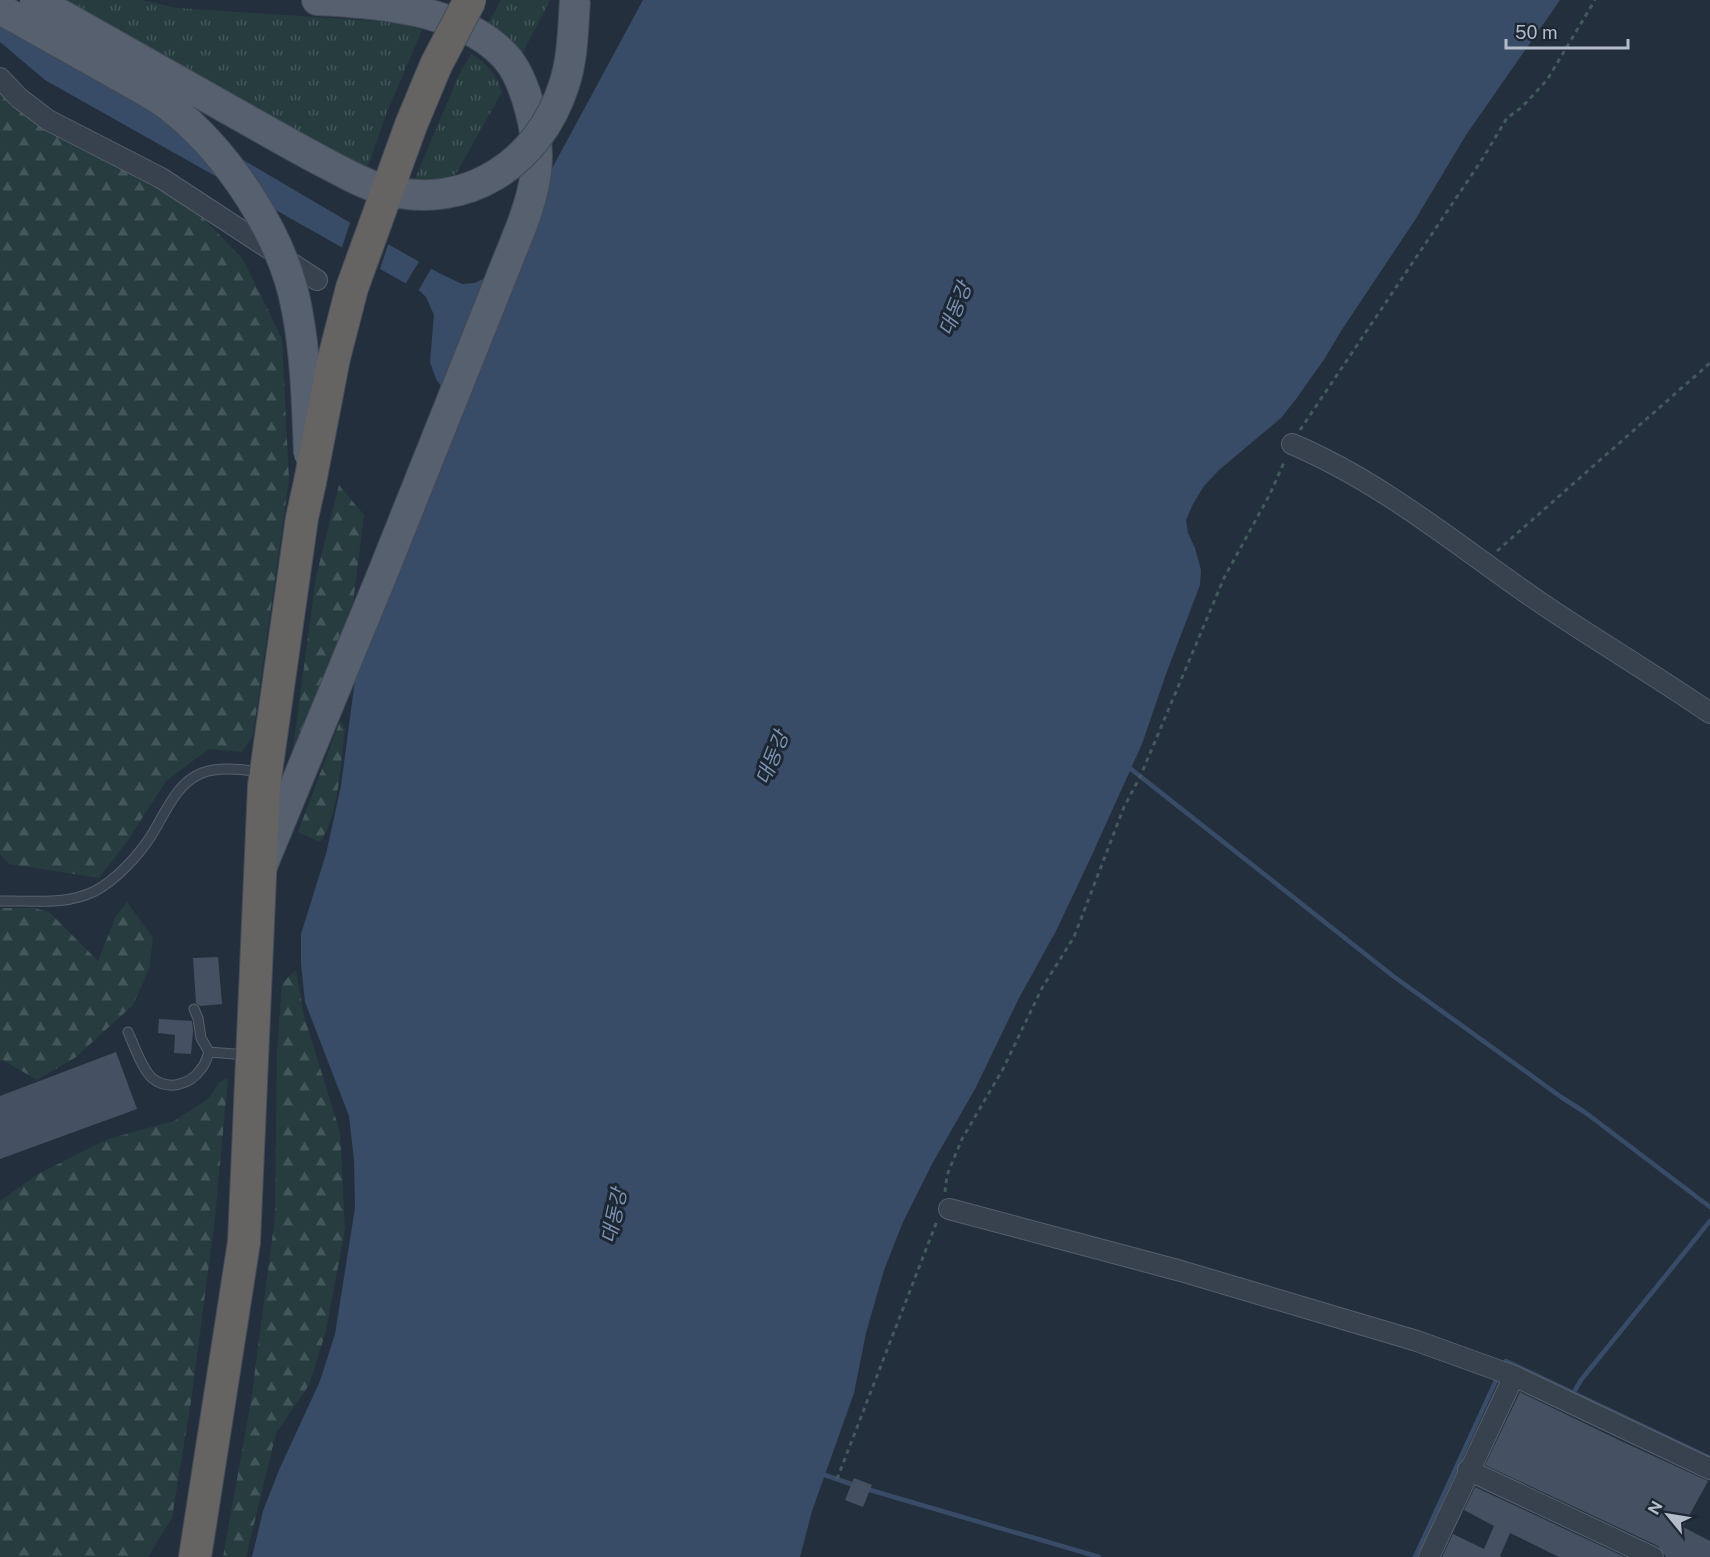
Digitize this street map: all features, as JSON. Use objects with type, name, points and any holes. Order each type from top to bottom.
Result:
[{"type":"highway","points":[[195,1557],[244,1242],[265,779],[302,518],[334,358],[352,288],[411,125],[436,65],[470,0]]},
{"type":"main road","points":[[35,0],[358,180],[410,195],[439,195],[462,191],[504,170],[521,157],[545,129],[565,84],[572,47],[575,0]]},
{"type":"main road","points":[[261,868],[522,225],[533,193],[537,172],[536,133],[523,84],[507,57],[491,43],[452,22],[430,14],[394,7],[326,0]]},
{"type":"main road","points":[[0,9],[167,105],[195,129],[243,187],[261,217],[285,267],[297,309],[306,386],[310,482]]},
{"type":"street","points":[[0,78],[19,98],[48,120],[161,178],[317,280]]},
{"type":"street","points":[[1292,444],[1321,456],[1376,486],[1549,609],[1661,679],[1710,713]]},
{"type":"street","points":[[946,1212],[1181,1271],[1406,1338],[1514,1376],[1710,1469]]},
{"type":"street","points":[[1429,1557],[1514,1376]]},
{"type":"street","points":[[1468,1470],[1653,1557]]},
{"type":"lane","points":[[0,901],[67,901],[98,890],[139,853],[173,798],[192,779],[202,773],[220,770],[265,779]]},
{"type":"lane","points":[[194,1010],[198,1018],[201,1038],[209,1052]]},
{"type":"lane","points":[[128,1032],[151,1077],[163,1084],[180,1085],[193,1078],[202,1069],[209,1052]]},
{"type":"lane","points":[[209,1052],[253,1042]]},
{"type":"path","points":[[837,1479],[932,1232],[937,1221],[946,1212],[947,1174],[962,1139],[1004,1069],[1042,988],[1074,937],[1124,807],[1140,777],[1224,578],[1270,494],[1292,444],[1319,399],[1445,214],[1507,118],[1522,107],[1547,80],[1595,0]]},
{"type":"path","points":[[1484,562],[1710,363]]},
{"type":"green space","points":[[58,0],[142,0],[177,8],[376,21],[406,25],[422,30],[387,112],[366,171]]},
{"type":"green space","points":[[501,0],[550,0],[521,56],[509,38],[489,22]]},
{"type":"green space","points":[[471,54],[490,70],[502,92],[456,174],[445,178],[414,181],[459,75]]},
{"type":"green space","points":[[0,91],[14,104],[194,209],[243,259],[282,339],[289,480],[253,735],[242,752],[209,749],[166,781],[128,840],[99,878],[9,864],[0,854]]},
{"type":"green space","points":[[339,485],[364,515],[353,603],[292,756],[316,577]]},
{"type":"green space","points":[[340,721],[345,728],[338,787],[331,818],[320,842],[298,832]]},
{"type":"green space","points":[[127,902],[153,938],[149,969],[133,1005],[76,1057],[37,1080],[3,1060],[0,1061],[0,908],[34,908],[49,912],[98,961],[116,916]]},
{"type":"green space","points":[[296,970],[304,1016],[340,1132],[345,1229],[326,1331],[309,1385],[276,1433],[246,1557],[223,1557],[251,1401],[275,1217],[277,1051],[282,983]]},
{"type":"green space","points":[[228,1078],[215,1218],[191,1401],[172,1518],[148,1557],[0,1557],[0,1201],[38,1174],[108,1139],[174,1121],[208,1099],[220,1082]]},
{"type":"water","name":"대동강","points":[[643,0],[1560,0],[1466,135],[1415,220],[1296,399],[1281,418],[1219,470],[1204,486],[1193,504],[1186,520],[1188,533],[1201,570],[1200,585],[1142,744],[1056,931],[1019,998],[975,1089],[932,1164],[903,1222],[884,1270],[866,1333],[854,1393],[812,1511],[800,1557],[252,1557],[263,1511],[279,1470],[320,1381],[335,1334],[355,1208],[354,1160],[349,1116],[305,1002],[301,934],[326,854],[341,786],[355,680],[394,572],[458,410],[436,379],[430,362],[434,315],[426,297],[421,292],[45,80],[0,42],[0,17],[342,218],[462,284],[475,283],[483,279],[519,254],[549,174]]},
{"type":"pier","points":[[351,220],[389,242],[379,272],[341,250]]},
{"type":"pier","points":[[420,260],[432,267],[417,293],[404,286]]},
{"type":"building","points":[[218,957],[222,1004],[200,1006],[196,1003],[193,958]]},
{"type":"building","points":[[159,1019],[192,1021],[191,1054],[174,1053],[175,1035],[158,1033]]},
{"type":"building","points":[[116,1052],[137,1109],[0,1159],[0,1096]]},
{"type":"building","points":[[1520,1392],[1708,1481],[1683,1527],[1710,1541],[1710,1557],[1666,1557],[1658,1546],[1485,1465]]},
{"type":"building","points":[[854,1478],[872,1485],[863,1507],[845,1500]]},
{"type":"building","points":[[1475,1487],[1625,1557],[1559,1557],[1510,1533],[1500,1556],[1502,1557],[1442,1557],[1453,1534],[1484,1549],[1494,1526],[1464,1510]]},
{"type":"waterway","points":[[1131,769],[1393,976],[1586,1113],[1710,1207]]},
{"type":"waterway","points":[[1574,1392],[1581,1380],[1710,1221]]},
{"type":"waterway","points":[[1503,1367],[1506,1361],[1710,1458]]},
{"type":"waterway","points":[[1415,1557],[1499,1374]]},
{"type":"waterway","points":[[825,1475],[851,1484]]},
{"type":"waterway","points":[[870,1490],[1099,1557]]}]
